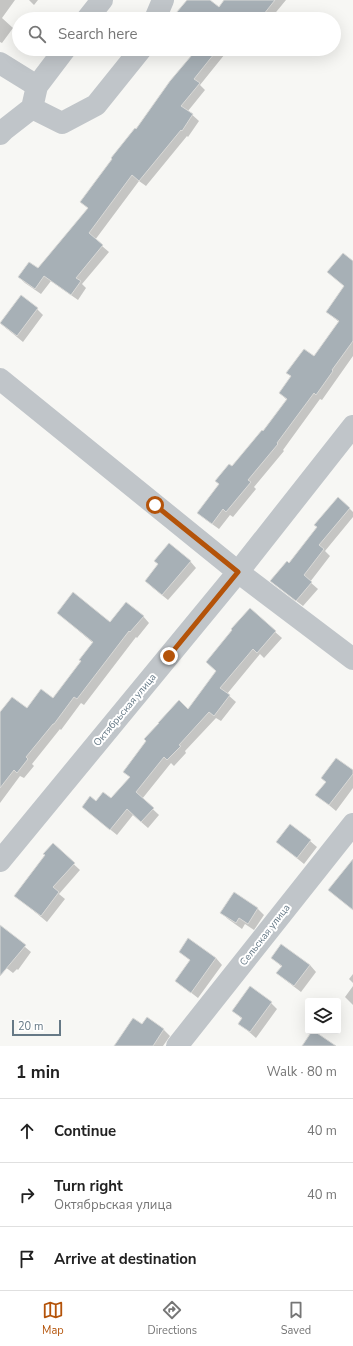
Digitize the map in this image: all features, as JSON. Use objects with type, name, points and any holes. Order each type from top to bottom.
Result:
[{"type":"street","points":[[93,12],[102,0]]},
{"type":"street","points":[[158,12],[164,0]]},
{"type":"street","points":[[0,134],[5,128],[32,108],[37,86],[60,56]]},
{"type":"street","points":[[32,108],[62,123],[96,104],[135,56]]},
{"type":"street","points":[[0,63],[37,86]]},
{"type":"street","points":[[0,379],[238,572],[353,659]]},
{"type":"street","name":"Октябрьская улица","points":[[0,861],[238,572],[353,426]]},
{"type":"street","name":"Сельская улица","points":[[177,1046],[353,824]]},
{"type":"building","points":[[187,0],[210,0],[219,7],[224,0],[275,0],[266,12],[177,12]]},
{"type":"building","points":[[191,56],[212,56],[194,79],[200,83],[181,106],[193,114],[182,131],[181,130],[139,181],[132,175],[89,233],[103,245],[76,278],[81,281],[71,295],[44,276],[35,289],[18,277],[29,262],[38,268],[88,208],[80,202],[112,159],[111,158],[135,128],[136,129],[170,81]]},
{"type":"building","points":[[343,253],[353,261],[353,341],[316,395],[314,393],[277,443],[278,444],[248,480],[251,482],[226,512],[223,509],[212,524],[197,513],[219,484],[215,481],[229,464],[232,466],[262,430],[263,431],[287,399],[279,393],[291,376],[286,373],[304,349],[314,356],[339,321],[326,312],[344,286],[327,272]]},
{"type":"building","points":[[21,295],[38,308],[17,336],[0,323]]},
{"type":"building","points":[[338,497],[350,508],[319,545],[324,549],[304,575],[312,582],[296,601],[270,581],[287,561],[289,563],[317,527],[314,525]]},
{"type":"building","points":[[169,543],[191,561],[162,595],[145,581],[158,564],[154,561]]},
{"type":"building","points":[[73,592],[110,622],[126,602],[144,616],[130,632],[129,631],[77,699],[74,697],[54,724],[26,757],[28,759],[17,773],[14,770],[0,788],[0,712],[12,697],[27,708],[41,689],[53,698],[81,661],[79,660],[93,642],[57,613]]},
{"type":"building","points":[[250,608],[276,631],[257,653],[253,649],[220,688],[230,695],[214,716],[209,712],[179,745],[181,746],[167,760],[164,757],[136,792],[154,808],[141,822],[127,809],[110,830],[82,807],[90,796],[96,801],[103,792],[111,798],[130,777],[123,772],[146,741],[144,739],[179,700],[188,709],[216,671],[206,662],[232,630],[231,629]]},
{"type":"building","points":[[336,758],[353,770],[353,774],[329,805],[315,795],[326,782],[321,778]]},
{"type":"building","points":[[290,824],[311,840],[297,858],[276,842]]},
{"type":"building","points":[[53,843],[75,863],[53,887],[59,892],[41,916],[14,896],[45,855],[43,854]]},
{"type":"building","points":[[353,859],[353,910],[328,890]]},
{"type":"building","points":[[234,892],[258,908],[248,924],[239,918],[236,923],[220,913]]},
{"type":"building","points":[[0,925],[26,945],[0,976]]},
{"type":"building","points":[[188,938],[216,958],[191,993],[175,981],[190,960],[179,952]]},
{"type":"building","points":[[281,944],[310,965],[294,986],[276,973],[282,966],[271,958]]},
{"type":"building","points":[[250,986],[272,1002],[250,1032],[238,1024],[242,1018],[232,1011]]},
{"type":"building","points":[[147,1017],[164,1029],[153,1046],[114,1046],[133,1018],[142,1024]]},
{"type":"building","points":[[310,1034],[318,1034],[336,1046],[302,1046]]},
{"type":"route","points":[[155,505],[238,572],[169,656]]}]
